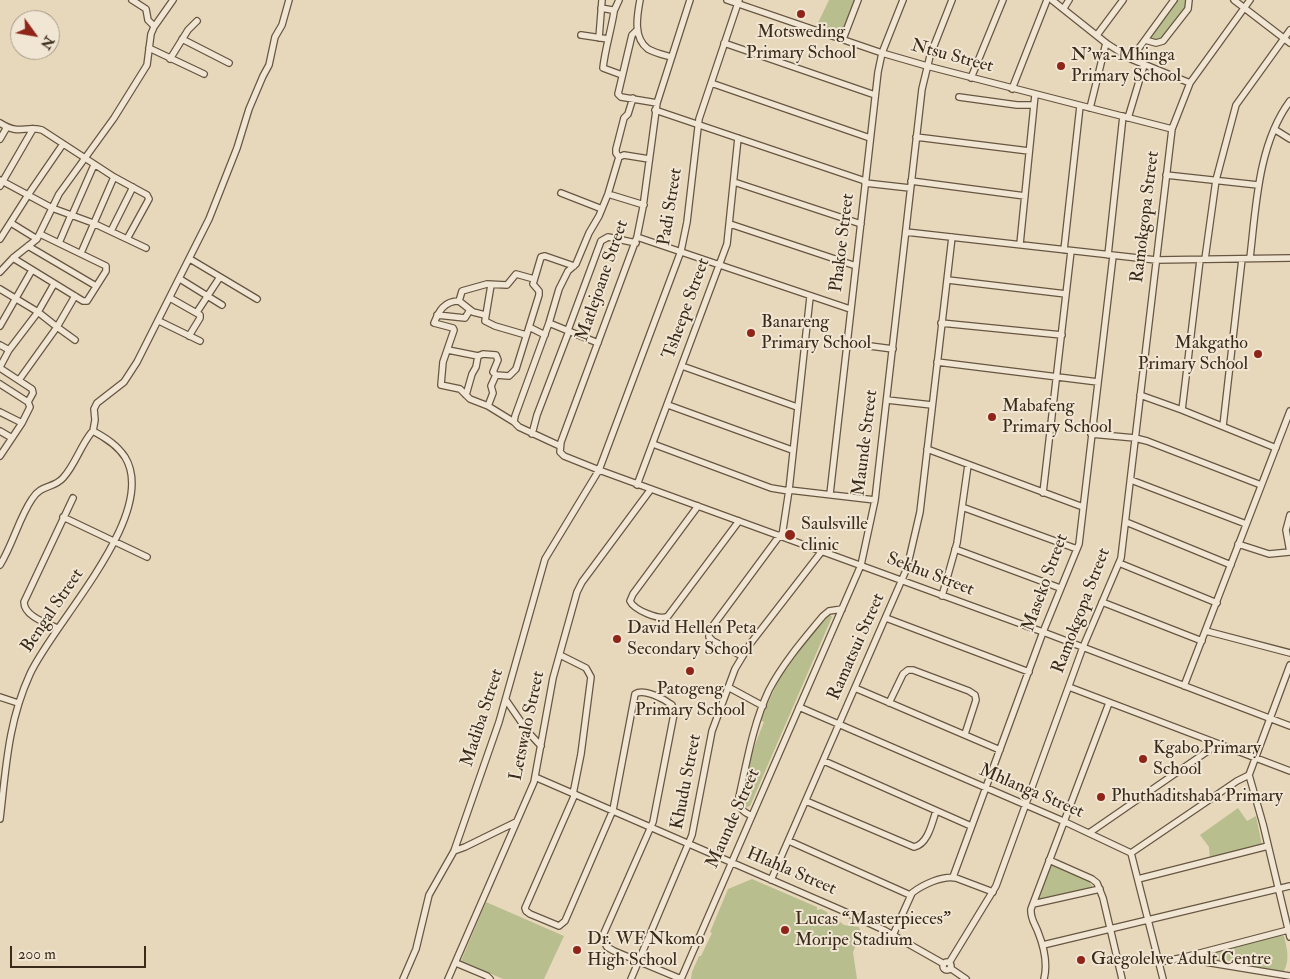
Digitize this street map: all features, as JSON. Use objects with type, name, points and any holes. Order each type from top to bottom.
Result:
[{"type":"street","points":[[132,0],[146,9],[148,20],[154,26]]},
{"type":"street","points":[[0,272],[38,236],[64,186],[105,133],[142,74],[147,64],[151,34],[154,26],[173,0]]},
{"type":"street","points":[[0,565],[32,499],[41,489],[61,480],[75,462],[93,431],[94,409],[97,403],[121,385],[159,321],[209,219],[249,109],[261,80],[270,65],[275,37],[282,25],[289,0]]},
{"type":"street","points":[[598,38],[602,0]]},
{"type":"street","points":[[618,0],[603,68],[622,75]]},
{"type":"street","points":[[640,0],[637,18],[638,30],[646,47],[653,52],[671,57]]},
{"type":"street","name":"Matlejoane Street","points":[[560,449],[636,240],[644,205],[655,110],[690,0]]},
{"type":"street","name":"Ntsu Street","points":[[727,0],[738,2],[882,53],[1035,95],[1172,129]]},
{"type":"street","points":[[843,39],[858,0]]},
{"type":"street","name":"Phakoe Street","points":[[830,494],[875,95],[882,53],[903,0]]},
{"type":"street","name":"Maunde Street","points":[[681,979],[861,565],[875,500],[916,137],[927,66],[952,0]]},
{"type":"street","points":[[971,78],[1003,0]]},
{"type":"street","points":[[1012,88],[1046,0]]},
{"type":"street","points":[[1052,0],[1106,43],[1131,59],[1144,66],[1190,83]]},
{"type":"street","points":[[1064,8],[1069,0]]},
{"type":"street","points":[[1097,35],[1123,0]]},
{"type":"street","points":[[1131,59],[1174,0]]},
{"type":"street","points":[[1145,40],[1158,43],[1163,41],[1188,9],[1188,0]]},
{"type":"street","points":[[1234,0],[1290,43]]},
{"type":"street","name":"Ramokgopa Street","points":[[948,965],[993,892],[1083,648],[1119,563],[1126,522],[1172,129],[1190,83],[1250,0]]},
{"type":"street","name":"Padi Street","points":[[599,470],[680,251],[688,222],[700,112],[738,2]]},
{"type":"street","points":[[602,8],[614,12]]},
{"type":"street","points":[[170,59],[188,30],[197,21]]},
{"type":"street","points":[[638,30],[632,35],[618,94],[621,97],[657,103]]},
{"type":"street","points":[[1182,410],[1216,180],[1236,105],[1290,30]]},
{"type":"street","points":[[581,35],[608,39]]},
{"type":"street","points":[[182,39],[229,63]]},
{"type":"street","points":[[724,43],[875,95]]},
{"type":"street","points":[[1090,108],[1106,43]]},
{"type":"street","points":[[149,48],[204,74]]},
{"type":"street","name":"Maseko Street","points":[[953,877],[1043,632],[1080,539],[1126,117],[1144,66]]},
{"type":"street","points":[[711,83],[870,138]]},
{"type":"street","points":[[1020,244],[1035,95]]},
{"type":"street","name":"Ntsu Street","points":[[959,97],[1034,106]]},
{"type":"street","points":[[514,422],[550,323],[559,289],[568,272],[574,266],[608,194],[619,157],[616,149],[624,118],[628,114],[633,98]]},
{"type":"street","points":[[1250,258],[1258,185],[1274,129],[1279,117],[1290,101]]},
{"type":"street","points":[[1064,250],[1080,106]]},
{"type":"street","points":[[655,110],[865,182],[911,184],[1025,196]]},
{"type":"street","points":[[0,123],[18,131],[33,128],[46,132],[94,165],[147,195],[149,199],[127,239]]},
{"type":"street","points":[[0,139],[7,127]]},
{"type":"street","points":[[33,128],[1,182],[52,208],[93,223],[146,248]]},
{"type":"street","points":[[1274,129],[1290,139]]},
{"type":"street","points":[[916,137],[1030,151]]},
{"type":"street","name":"Tsheepe Street","points":[[637,484],[727,244],[738,138]]},
{"type":"street","points":[[0,240],[63,144]]},
{"type":"street","points":[[619,157],[624,155],[649,159]]},
{"type":"street","points":[[59,243],[94,165]]},
{"type":"street","points":[[1166,174],[1258,185]]},
{"type":"street","points":[[81,253],[114,177]]},
{"type":"street","points":[[734,182],[860,224]]},
{"type":"street","points":[[111,231],[133,187]]},
{"type":"street","points":[[561,193],[602,210]]},
{"type":"street","points":[[608,194],[644,205]]},
{"type":"street","points":[[11,223],[81,253],[106,266],[106,271],[86,301],[54,284],[13,258]]},
{"type":"street","points":[[730,224],[856,266]]},
{"type":"street","points":[[906,232],[1156,260],[1290,258]]},
{"type":"street","points":[[532,434],[540,404],[601,241],[608,237],[636,240],[680,251],[719,266],[850,309]]},
{"type":"street","name":"Ramatsui Street","points":[[771,880],[903,581],[918,524],[952,237]]},
{"type":"street","points":[[28,246],[96,286]]},
{"type":"street","points":[[1043,492],[1071,251]]},
{"type":"street","points":[[496,375],[507,377],[515,371],[539,293],[533,285],[541,258],[544,256],[574,266]]},
{"type":"street","points":[[190,259],[257,299]]},
{"type":"street","points":[[1223,426],[1242,259]]},
{"type":"street","points":[[0,326],[32,270]]},
{"type":"street","points":[[458,301],[462,291],[482,285],[507,285],[517,274],[534,280]]},
{"type":"street","points":[[196,312],[220,277]]},
{"type":"street","points":[[180,279],[222,305]]},
{"type":"street","points":[[948,280],[1066,294]]},
{"type":"street","points":[[0,456],[22,423],[30,407],[28,402],[33,390],[0,367],[9,350],[38,312],[54,284]]},
{"type":"street","points":[[490,285],[485,315],[487,322],[526,335]]},
{"type":"street","points":[[0,289],[38,312],[75,340]]},
{"type":"street","points":[[19,380],[57,326],[75,296]]},
{"type":"street","points":[[742,656],[710,639],[708,634],[781,536],[789,490],[810,297]]},
{"type":"street","points":[[170,298],[196,312],[201,317],[189,336]]},
{"type":"street","points":[[458,301],[470,310],[485,315]]},
{"type":"street","points":[[453,328],[435,324],[434,322],[446,304],[458,301]]},
{"type":"street","points":[[438,315],[466,318],[470,310]]},
{"type":"street","points":[[458,318],[453,328],[454,333],[448,350],[478,356],[486,354],[497,356],[493,372],[496,375]]},
{"type":"street","points":[[159,321],[200,341]]},
{"type":"street","points":[[550,323],[598,343]]},
{"type":"street","points":[[941,323],[1062,335]]},
{"type":"street","points":[[529,328],[545,335]]},
{"type":"street","points":[[847,343],[893,349]]},
{"type":"street","points":[[0,345],[9,350]]},
{"type":"street","name":"Sekhu Street","points":[[448,350],[443,362],[441,385],[458,388],[474,401],[488,406],[519,427],[560,449],[564,456],[1043,632],[1290,726]]},
{"type":"street","points":[[466,394],[478,356]]},
{"type":"street","points":[[937,362],[1098,382]]},
{"type":"street","points":[[682,366],[797,408]]},
{"type":"street","points":[[488,406],[492,393],[491,386],[496,375]]},
{"type":"street","points":[[0,384],[28,402]]},
{"type":"street","points":[[1140,395],[1276,448]]},
{"type":"street","points":[[886,400],[932,406]]},
{"type":"street","points":[[668,405],[792,450]]},
{"type":"street","points":[[0,412],[22,423]]},
{"type":"street","points":[[1184,686],[1290,412]]},
{"type":"street","points":[[0,431],[12,438]]},
{"type":"street","name":"Bengal Street","points":[[0,819],[9,742],[18,703],[36,661],[114,542],[131,503],[133,482],[126,458],[113,442],[93,431]]},
{"type":"street","points":[[1091,434],[1147,441],[1261,486]]},
{"type":"street","points":[[653,444],[771,488],[875,500]]},
{"type":"street","points":[[927,449],[1083,507]]},
{"type":"street","points":[[942,596],[955,549],[968,465]]},
{"type":"street","name":"Madiba Street","points":[[403,979],[416,949],[429,895],[454,851],[506,700],[545,558],[599,470]]},
{"type":"street","points":[[1130,480],[1246,524]]},
{"type":"street","name":"Letswalo Street","points":[[448,979],[535,777],[553,678],[579,587],[651,489]]},
{"type":"street","points":[[57,628],[28,613],[24,602],[73,498]]},
{"type":"street","points":[[698,506],[633,594],[631,603],[635,608],[660,618],[668,616],[739,521]]},
{"type":"street","points":[[962,507],[1077,549]]},
{"type":"street","points":[[1238,544],[1268,554],[1290,552],[1286,530],[1290,515]]},
{"type":"street","points":[[63,517],[148,557]]},
{"type":"street","points":[[1126,522],[1231,564]]},
{"type":"street","points":[[955,549],[1060,588]]},
{"type":"street","name":"Khudu Street","points":[[631,979],[689,844],[695,824],[712,731],[728,687],[742,656],[822,551]]},
{"type":"street","points":[[1119,563],[1217,603]]},
{"type":"street","points":[[1102,602],[1202,641]]},
{"type":"street","points":[[752,816],[742,810],[739,797],[750,744],[763,706],[779,675],[823,616],[829,611],[842,609]]},
{"type":"street","points":[[886,618],[1029,672]]},
{"type":"street","points":[[1206,631],[1290,653]]},
{"type":"street","points":[[560,655],[586,668],[591,677],[581,754],[574,794],[525,905],[526,912],[557,925],[563,924],[613,810],[634,697],[637,692],[642,691],[655,696],[670,703],[674,710],[651,828],[603,937],[604,944],[610,949],[681,979]]},
{"type":"street","points":[[1159,962],[1289,934],[1249,775],[1290,666]]},
{"type":"street","points":[[889,703],[903,674],[908,670],[913,670],[969,691],[975,695],[976,700],[964,734]]},
{"type":"street","points":[[728,687],[763,706]]},
{"type":"street","points":[[1069,687],[1290,771]]},
{"type":"street","points":[[855,688],[1000,750]]},
{"type":"street","points":[[0,697],[18,703]]},
{"type":"street","points":[[506,700],[540,746]]},
{"type":"street","points":[[1044,979],[1046,967],[1043,945],[1031,915],[1032,907],[1109,703]]},
{"type":"street","name":"Mhlanga Street","points":[[799,707],[985,789],[1063,821],[1131,853]]},
{"type":"street","points":[[1089,833],[1218,744]]},
{"type":"street","points":[[824,761],[971,826]]},
{"type":"street","points":[[1163,979],[1131,853],[1237,781],[1249,775]]},
{"type":"street","name":"Hlahla Street","points":[[535,777],[841,910],[893,935],[948,965],[966,979]]},
{"type":"street","points":[[806,801],[914,848],[924,841],[936,811]]},
{"type":"street","points":[[454,851],[465,848],[516,822]]},
{"type":"street","points":[[788,841],[910,895]]},
{"type":"street","points":[[1138,879],[1268,846]]},
{"type":"street","points":[[1049,860],[1097,883],[1122,979]]},
{"type":"street","points":[[893,935],[910,895],[916,890],[944,878],[953,877],[993,892]]},
{"type":"street","points":[[1043,945],[1290,886]]},
{"type":"street","points":[[1032,907],[1100,889]]},
{"type":"street","points":[[1181,958],[1290,977]]},
{"type":"street","points":[[456,962],[488,976],[490,979]]},
{"type":"green space","points":[[829,0],[855,0],[841,36],[816,27]]},
{"type":"green space","points":[[1177,0],[1185,0],[1187,9],[1162,41],[1147,39]]},
{"type":"green space","points":[[829,613],[832,617],[750,806],[745,808],[746,775],[764,722],[760,720],[779,679]]},
{"type":"green space","points":[[1238,808],[1247,821],[1256,816],[1262,845],[1210,859],[1209,847],[1200,835]]},
{"type":"green space","points":[[1052,864],[1088,880],[1092,888],[1039,901],[1038,899]]},
{"type":"green space","name":"Lucas “Masterpieces” Moripe Stadium","points":[[752,879],[817,907],[817,910],[821,909],[827,912],[830,919],[839,921],[844,925],[859,927],[861,933],[853,952],[857,979],[691,979],[699,956],[701,956],[712,933],[710,932],[728,889]]},
{"type":"green space","points":[[486,902],[564,936],[544,979],[503,979],[461,961]]},
{"type":"green space","points":[[1279,935],[1284,936],[1287,949],[1287,963],[1284,971],[1197,960],[1198,955]]},
{"type":"place","name":"Motsweding Primary School","points":[[801,14]]},
{"type":"place","name":"N'wa-Mhinga Primary School","points":[[1061,66]]},
{"type":"place","name":"Banareng Primary School","points":[[751,333]]},
{"type":"place","name":"Makgatho Primary School","points":[[1258,354]]},
{"type":"place","name":"Mabafeng Primary School","points":[[992,417]]},
{"type":"place","name":"Saulsville clinic","points":[[790,535]]},
{"type":"place","name":"David Hellen Peta Secondary School","points":[[617,639]]},
{"type":"place","name":"Patogeng Primary School","points":[[690,671]]},
{"type":"place","name":"Kgabo Primary School","points":[[1143,759]]},
{"type":"place","name":"Phuthaditshaba Primary","points":[[1101,797]]},
{"type":"place","name":"Lucas “Masterpieces” Moripe Stadium","points":[[785,930]]},
{"type":"place","name":"Dr. WF Nkomo High School","points":[[577,950]]},
{"type":"place","name":"Gaegolelwe Adult Centre","points":[[1081,960]]}]
